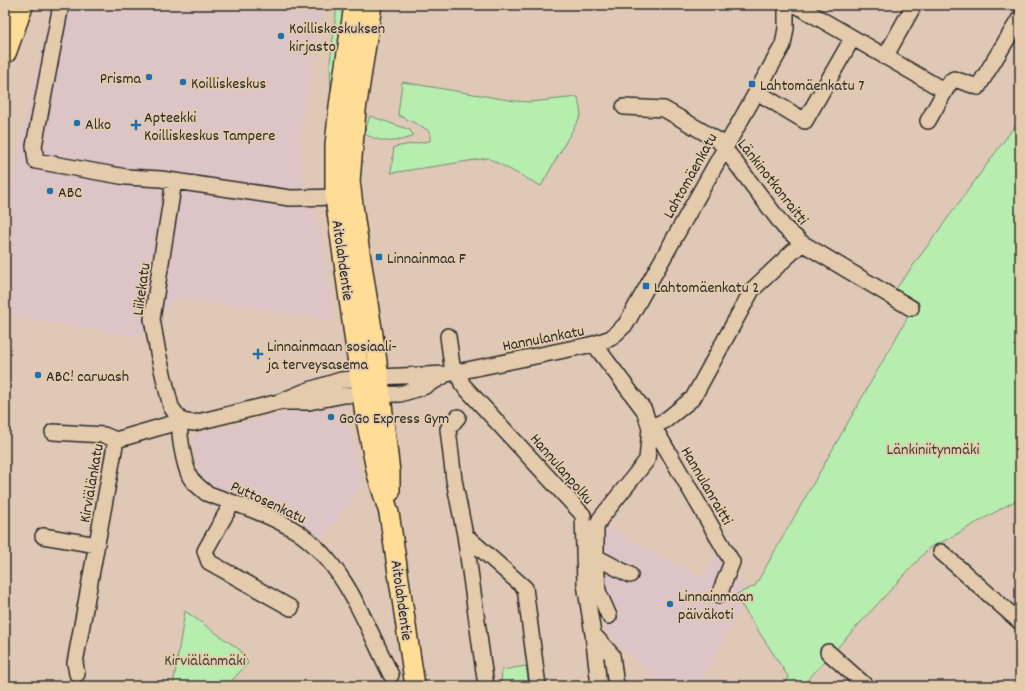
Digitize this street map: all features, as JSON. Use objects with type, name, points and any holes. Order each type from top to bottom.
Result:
[{"type":"highway","points":[[5,52],[22,5]]},
{"type":"main road","name":"Aitolahdentie","points":[[354,5],[336,130],[343,197],[370,386],[377,474],[389,514],[415,686]]},
{"type":"main road","name":"Aitolahdentie","points":[[343,197],[350,181],[356,110],[372,5]]},
{"type":"street","points":[[61,5],[34,146],[36,161],[126,177],[161,179],[290,198],[343,197]]},
{"type":"street","name":"Lahtomäenkatu","points":[[594,344],[611,338],[626,324],[783,45],[786,28],[786,5]]},
{"type":"street","points":[[885,57],[914,5]]},
{"type":"street","points":[[804,7],[852,39],[945,92]]},
{"type":"street","points":[[928,121],[951,81],[954,79],[978,87],[1020,18]]},
{"type":"street","points":[[757,92],[805,121],[852,39]]},
{"type":"street","name":"Länkinotkonraitti","points":[[624,108],[664,109],[719,141],[784,227],[802,244],[911,308]]},
{"type":"street","name":"Liikekatu","points":[[174,181],[152,319],[171,407],[181,421]]},
{"type":"street","points":[[609,616],[598,591],[596,528],[600,519],[646,460],[650,428],[666,420],[693,398],[752,290],[802,244]]},
{"type":"street","name":"Hannulanpolku","points":[[448,336],[453,373],[583,514],[585,584],[599,686]]},
{"type":"street","name":"Hannulankatu","points":[[370,386],[400,394],[423,388],[453,373],[594,344],[644,410],[650,428]]},
{"type":"street","name":"Kirviälänkatu","points":[[77,674],[75,663],[116,440],[181,421],[194,423],[279,402],[309,402],[344,395],[370,386]]},
{"type":"street","points":[[458,417],[448,430],[454,480],[465,535],[486,686]]},
{"type":"street","name":"Puttosenkatu","points":[[181,421],[178,428],[190,477],[206,493],[278,521],[310,541],[331,562],[353,598],[391,675]]},
{"type":"street","name":"Hannulanraitti","points":[[650,428],[659,436],[732,562],[719,596]]},
{"type":"street","points":[[53,432],[104,435],[116,440]]},
{"type":"street","points":[[232,502],[205,551],[209,562],[290,608]]},
{"type":"street","points":[[465,535],[525,588],[538,686]]},
{"type":"street","points":[[43,536],[97,545]]},
{"type":"street","points":[[941,552],[1020,622]]},
{"type":"street","points":[[596,557],[630,575]]},
{"type":"street","points":[[593,634],[612,655],[616,686]]},
{"type":"street","points":[[828,652],[866,686]]},
{"type":"shaded area","points":[[50,5],[324,5],[299,139],[303,176],[321,236],[333,320],[175,298],[139,337],[5,315],[5,222],[24,124],[49,16]]},
{"type":"shaded area","points":[[330,403],[338,404],[343,407],[364,483],[320,542],[307,530],[209,484],[201,476],[192,441],[196,434]]},
{"type":"shaded area","name":"Linnainmaan päiväkoti","points":[[590,524],[601,524],[702,578],[718,548],[748,598],[698,686],[663,686],[609,634],[596,609]]},
{"type":"green space","points":[[337,5],[343,5],[344,30],[331,98],[330,63]]},
{"type":"green space","points":[[402,82],[515,101],[530,102],[578,97],[581,115],[541,186],[488,158],[391,173],[394,147],[430,141],[430,132],[398,115]]},
{"type":"green space","points":[[370,116],[410,130],[413,135],[412,137],[405,139],[388,141],[364,134]]},
{"type":"green space","name":"Länkiniitynmäki","points":[[1020,119],[1020,498],[946,540],[930,547],[802,686],[782,686],[789,678],[735,595],[755,586],[909,315],[919,302],[896,289]]},
{"type":"green space","name":"Kirviälänmäki","points":[[185,611],[240,650],[248,663],[227,686],[173,686]]},
{"type":"green space","points":[[526,666],[529,686],[501,686],[502,670]]},
{"type":"place","name":"Koilliskeskuksen kirjasto","points":[[281,36]]},
{"type":"place","name":"Prisma","points":[[149,77]]},
{"type":"place","name":"Koilliskeskus","points":[[183,82]]},
{"type":"place","name":"Lahtomäenkatu 7","points":[[752,84]]},
{"type":"place","name":"Alko","points":[[77,123]]},
{"type":"place","name":"Apteekki Koilliskeskus Tampere","points":[[136,125]]},
{"type":"place","name":"ABC","points":[[50,191]]},
{"type":"place","name":"Linnainmaa F","points":[[379,257]]},
{"type":"place","name":"Lahtomäenkatu 2","points":[[646,286]]},
{"type":"place","name":"Linnainmaan sosiaali- ja terveysasema","points":[[258,354]]},
{"type":"place","name":"ABC! carwash","points":[[38,375]]},
{"type":"place","name":"GoGo Express Gym","points":[[331,417]]},
{"type":"place","name":"Linnainmaan päiväkoti","points":[[670,604]]}]
